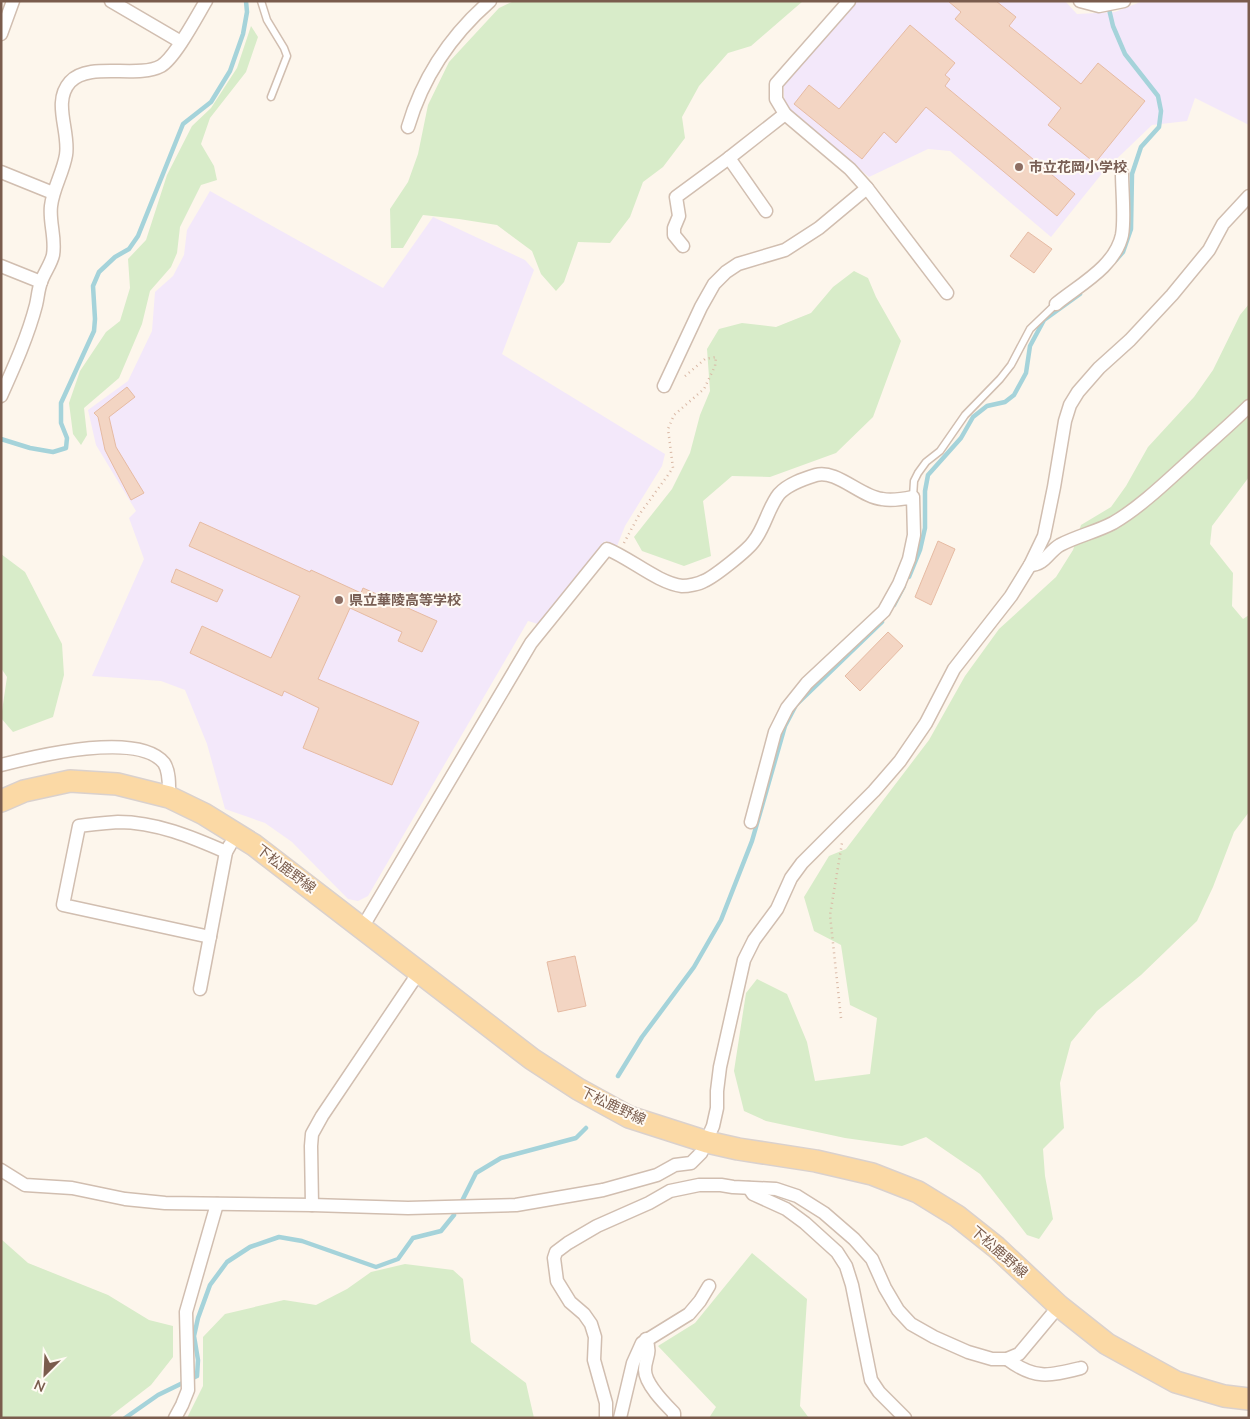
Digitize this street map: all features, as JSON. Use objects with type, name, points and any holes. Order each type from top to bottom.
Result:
[{"type":"main road","name":"下松鹿野線","points":[[1,801],[24,791],[70,782],[117,784],[169,797],[204,814],[238,834],[532,1059],[578,1090],[630,1117],[707,1142],[738,1149],[816,1161],[872,1174],[918,1192],[957,1216],[996,1246],[1059,1306],[1108,1344],[1176,1382],[1224,1396],[1249,1399]]},
{"type":"street","points":[[1,34],[13,1]]},
{"type":"street","points":[[111,1],[181,42]]},
{"type":"street","points":[[1,396],[17,361],[37,304],[41,282],[53,256],[54,236],[50,208],[53,193],[66,157],[68,143],[62,117],[62,98],[70,82],[90,73],[149,70],[162,66],[181,42],[206,1]]},
{"type":"street","points":[[408,127],[414,104],[427,76],[464,26],[490,1]]},
{"type":"street","points":[[849,1],[776,84],[776,99],[785,114],[850,169],[867,188],[947,294]]},
{"type":"street","points":[[1080,1],[1099,6],[1119,3]]},
{"type":"street","points":[[683,246],[674,235],[674,228],[679,216],[676,197],[785,114]]},
{"type":"street","points":[[729,158],[766,211]]},
{"type":"street","points":[[1,172],[53,193]]},
{"type":"street","points":[[1056,304],[1099,271],[1112,258],[1119,246],[1122,234],[1122,173]]},
{"type":"street","points":[[664,386],[701,307],[714,284],[726,272],[738,264],[785,250],[819,228],[867,188]]},
{"type":"street","points":[[1,1170],[25,1185],[72,1188],[125,1199],[166,1203],[408,1208],[516,1205],[603,1190],[656,1175],[675,1165],[691,1163],[701,1153],[707,1142],[717,1108],[720,1067],[744,960],[754,940],[777,908],[791,878],[802,863],[874,791],[900,761],[926,723],[954,669],[1011,596],[1030,565],[1044,536],[1066,421],[1070,405],[1078,392],[1099,368],[1130,340],[1172,295],[1209,250],[1223,224],[1249,196]]},
{"type":"street","points":[[1,266],[41,282]]},
{"type":"street","points":[[1030,565],[1037,565],[1056,548],[1070,540],[1112,523],[1163,486],[1233,423],[1249,406]]},
{"type":"street","points":[[362,928],[531,643],[607,549],[667,582],[683,586],[704,581],[738,557],[755,541],[779,495],[788,486],[818,474],[831,475],[864,494],[882,500],[913,497],[914,535],[909,559],[899,584],[884,611],[807,683],[787,708],[775,732],[751,822]]},
{"type":"street","points":[[1,765],[36,756],[80,749],[129,748],[150,753],[164,764],[169,779],[169,797]]},
{"type":"street","points":[[210,936],[63,905],[79,826],[119,822],[154,826],[192,836],[226,852]]},
{"type":"street","points":[[200,989],[226,852],[238,834]]},
{"type":"street","points":[[312,1205],[312,1134],[322,1116],[419,972]]},
{"type":"street","points":[[691,1163],[699,1184]]},
{"type":"street","points":[[606,1418],[606,1403],[594,1360],[595,1337],[591,1324],[584,1314],[570,1302],[557,1281],[554,1258],[556,1252],[568,1243],[597,1226],[649,1203],[670,1191],[699,1184],[776,1189],[797,1196],[824,1214],[854,1239],[872,1260],[898,1310],[911,1324],[934,1337],[968,1352],[992,1359],[1007,1359],[1019,1354],[1059,1306]]},
{"type":"street","points":[[749,1188],[753,1194],[786,1209],[806,1223],[837,1252],[846,1266],[852,1285],[871,1380],[878,1392],[905,1418]]},
{"type":"street","points":[[175,1418],[188,1390],[186,1312],[217,1204]]},
{"type":"street","points":[[620,1418],[633,1363],[642,1343],[675,1324],[688,1314],[700,1302],[709,1286]]},
{"type":"street","points":[[646,1339],[650,1349],[645,1371],[660,1399],[674,1413],[674,1418]]},
{"type":"street","points":[[1007,1359],[1020,1368],[1040,1375],[1056,1374],[1081,1368]]},
{"type":"lane","points":[[261,1],[267,20],[287,56],[270,97]]},
{"type":"lane","points":[[913,497],[914,482],[926,462],[940,451],[965,415],[1000,379],[1011,365],[1030,329],[1056,304]]},
{"type":"path","points":[[619,554],[639,515],[674,468],[668,429],[674,415],[704,389],[715,366],[716,357],[705,359],[670,389],[664,386]]},
{"type":"path","points":[[841,1018],[830,915],[843,836]]},
{"type":"shaded area","points":[[857,1],[1065,1],[1077,14],[1115,12],[1143,1],[1249,1],[1249,125],[1195,98],[1187,121],[1152,125],[1104,171],[1051,237],[950,151],[928,149],[869,177],[785,106],[783,82]]},
{"type":"shaded area","points":[[210,191],[383,288],[433,217],[525,260],[534,270],[502,354],[665,454],[662,466],[625,526],[617,546],[605,541],[538,624],[528,621],[368,896],[358,901],[348,899],[292,842],[265,823],[225,809],[207,744],[185,690],[161,681],[92,676],[144,559],[129,518],[136,511],[96,445],[88,410],[128,381],[152,331],[155,292],[173,276],[184,255],[187,230]]},
{"type":"green space","points":[[514,1],[803,1],[751,46],[728,53],[699,86],[682,117],[685,138],[663,167],[643,182],[630,217],[610,243],[578,242],[564,282],[556,291],[541,274],[532,251],[497,225],[423,215],[403,248],[391,248],[390,209],[408,182],[418,154],[428,105],[449,62],[499,8]]},
{"type":"green space","points":[[251,26],[258,37],[246,72],[210,118],[201,144],[214,166],[217,180],[201,185],[180,227],[177,253],[171,267],[150,291],[142,324],[119,378],[84,408],[87,435],[81,445],[73,434],[69,403],[80,371],[106,332],[120,321],[130,288],[128,259],[146,240],[167,175],[192,126],[211,108],[237,68]]},
{"type":"green space","points":[[854,271],[868,278],[876,297],[901,341],[873,417],[836,453],[770,477],[732,476],[703,501],[711,556],[684,566],[642,551],[634,537],[672,489],[690,453],[700,415],[710,391],[707,349],[719,329],[742,323],[776,327],[811,313],[833,287]]},
{"type":"green space","points":[[1249,304],[1249,477],[1212,526],[1210,544],[1233,573],[1232,606],[1243,619],[1249,615],[1249,812],[1234,832],[1213,887],[1197,921],[1141,975],[1097,1011],[1071,1042],[1060,1083],[1064,1128],[1043,1149],[1045,1176],[1053,1219],[1039,1239],[1027,1235],[980,1174],[926,1137],[902,1146],[845,1138],[766,1121],[744,1111],[734,1071],[746,993],[757,979],[787,994],[807,1042],[815,1081],[870,1074],[877,1018],[850,1005],[841,945],[814,931],[804,897],[829,856],[846,849],[929,740],[965,676],[999,629],[1056,577],[1073,550],[1081,525],[1111,507],[1126,486],[1148,447],[1194,397],[1213,370],[1240,315]]},
{"type":"green space","points":[[1,554],[25,572],[62,644],[64,675],[53,717],[13,732],[1,718],[7,677],[1,668]]},
{"type":"green space","points":[[1,1239],[28,1263],[108,1295],[149,1320],[173,1326],[173,1357],[151,1385],[108,1418],[1,1418]]},
{"type":"green space","points":[[752,1253],[807,1299],[800,1406],[809,1418],[709,1418],[716,1407],[658,1346],[695,1323]]},
{"type":"green space","points":[[405,1264],[453,1270],[463,1279],[471,1342],[526,1383],[534,1418],[187,1418],[203,1386],[203,1337],[225,1314],[284,1300],[316,1305],[347,1289],[371,1272]]},
{"type":"building","points":[[948,1],[996,1],[1016,17],[1009,26],[1081,84],[1098,63],[1145,101],[1095,163],[1048,125],[1061,108],[955,19],[961,12]]},
{"type":"building","points":[[910,25],[955,63],[945,75],[950,79],[945,86],[1075,194],[1057,216],[926,107],[896,143],[884,132],[862,159],[794,104],[809,85],[839,109]]},
{"type":"building","points":[[1028,232],[1052,249],[1034,273],[1010,256]]},
{"type":"building","points":[[127,387],[135,397],[109,417],[116,447],[144,493],[131,500],[105,450],[98,417],[94,413]]},
{"type":"building","points":[[200,522],[310,572],[311,570],[361,593],[363,588],[437,621],[422,652],[398,641],[402,632],[350,608],[318,679],[419,722],[392,785],[303,748],[319,708],[284,691],[282,696],[190,653],[202,626],[271,658],[300,596],[189,546]]},
{"type":"building","points":[[938,541],[955,549],[931,605],[915,597]]},
{"type":"building","points":[[176,569],[223,590],[217,602],[171,582]]},
{"type":"building","points":[[888,632],[903,646],[860,691],[845,676]]},
{"type":"building","points":[[575,956],[586,1006],[558,1012],[547,962]]},
{"type":"waterway","points":[[1,439],[30,448],[53,452],[66,448],[67,438],[61,423],[61,403],[94,331],[93,286],[99,272],[115,257],[129,249],[138,236],[183,124],[211,102],[230,71],[243,34],[247,12],[246,1]]},
{"type":"waterway","points":[[1108,5],[1113,26],[1125,54],[1158,96],[1161,111],[1159,127],[1141,147],[1132,174],[1131,229],[1123,252],[1116,260]]},
{"type":"waterway","points":[[909,577],[920,550],[925,528],[925,491],[928,475],[961,438],[973,417],[987,406],[1005,402],[1014,395],[1026,373],[1030,346],[1044,320],[1080,294]]},
{"type":"waterway","points":[[894,605],[904,586]]},
{"type":"waterway","points":[[618,1076],[642,1037],[694,967],[721,920],[752,841],[785,726],[796,705],[882,622]]},
{"type":"waterway","points":[[462,1201],[476,1173],[501,1158],[576,1138],[586,1128]]},
{"type":"waterway","points":[[125,1418],[158,1395],[197,1376],[198,1360],[194,1336],[198,1318],[210,1285],[227,1262],[250,1247],[279,1237],[302,1241],[376,1267],[398,1259],[413,1238],[441,1231],[454,1215]]},
{"type":"place","name":"市立花岡小学校","points":[[1019,167]]},
{"type":"place","name":"県立華陵高等学校","points":[[339,600]]}]
